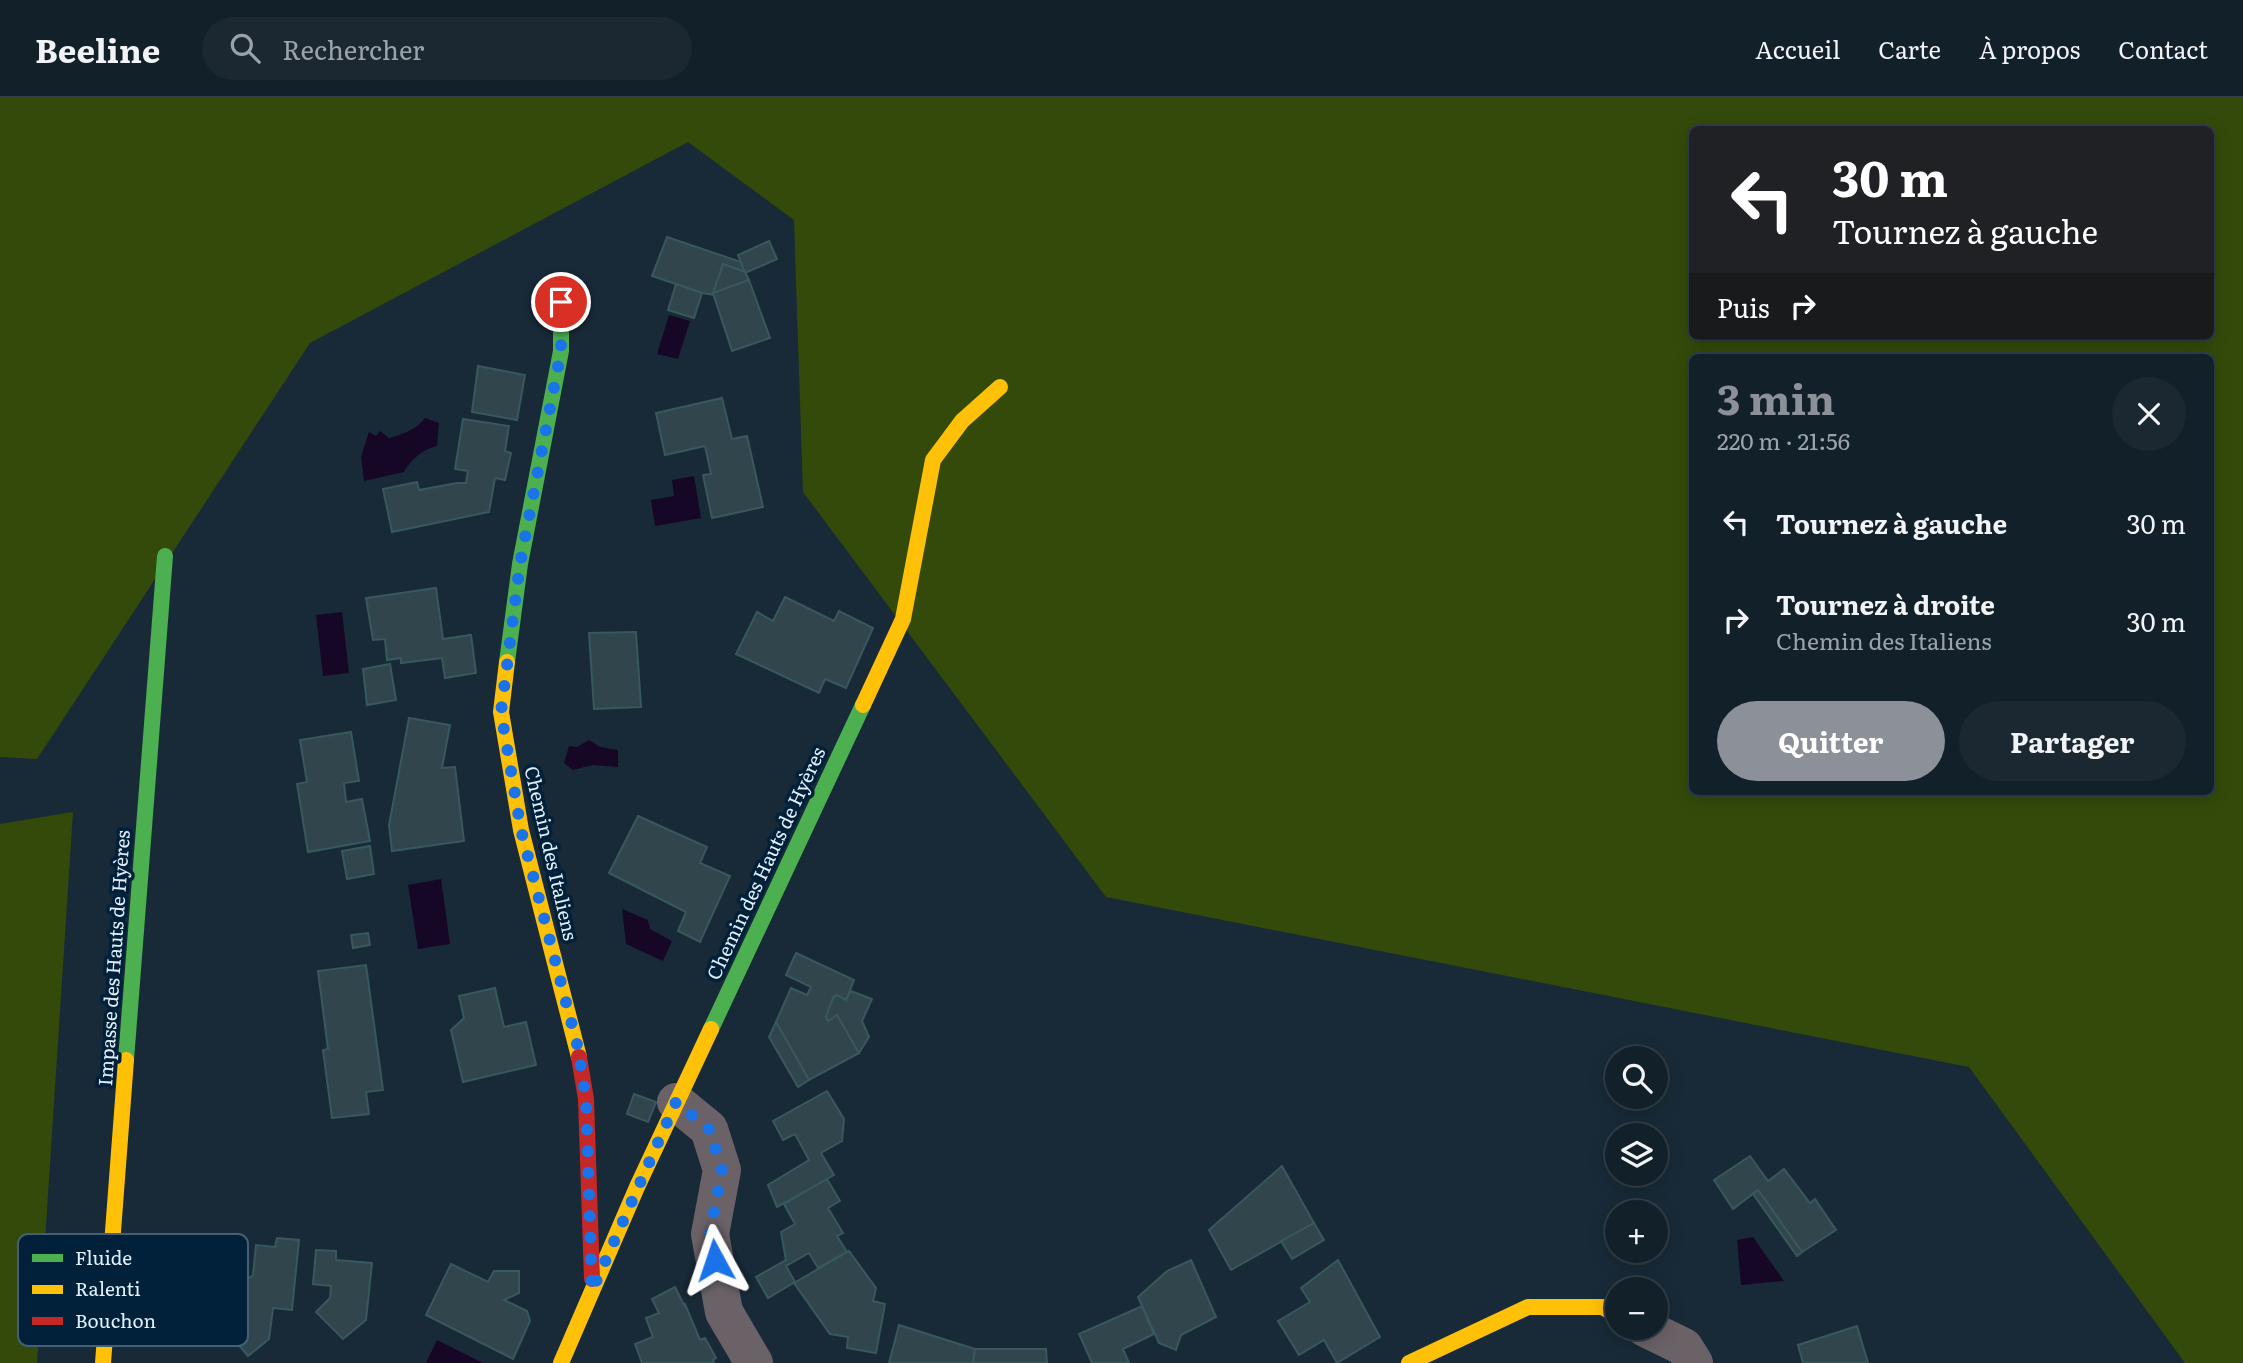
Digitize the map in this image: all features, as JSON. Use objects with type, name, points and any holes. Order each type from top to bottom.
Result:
[{"type":"street","name":"Chemin des Italiens","points":[[561,302],[561,351],[520,564],[501,712],[521,830],[578,1048],[584,1086],[592,1291]]},
{"type":"street","name":"Chemin des Hauts de Hyères","points":[[561,1363],[676,1102],[902,619],[933,460],[962,421],[1000,387]]},
{"type":"street","name":"Impasse des Hauts de Hyères","points":[[113,1234],[165,556]]},
{"type":"street","points":[[676,1102],[709,1129],[722,1170],[710,1234],[724,1311],[754,1363]]},
{"type":"street","points":[[1409,1363],[1528,1307],[1605,1309]]},
{"type":"street","points":[[1668,1339],[1684,1347],[1694,1363]]},
{"type":"green space","points":[[0,98],[2243,98],[2243,1363],[2185,1363],[1969,1067],[1106,897],[803,492],[794,220],[688,142],[310,343],[37,759],[0,757]]},
{"type":"green space","points":[[73,812],[45,1234],[18,1234],[18,1346],[38,1346],[37,1363],[0,1363],[0,824]]},
{"type":"shaded area","points":[[669,315],[690,321],[678,359],[657,354]]},
{"type":"shaded area","points":[[425,418],[439,423],[437,446],[418,456],[404,472],[364,481],[361,457],[369,432],[376,436],[380,431],[389,438],[409,431]]},
{"type":"shaded area","points":[[694,476],[701,518],[655,526],[651,500],[674,496],[672,480]]},
{"type":"shaded area","points":[[342,612],[349,673],[323,676],[316,615]]},
{"type":"shaded area","points":[[589,740],[600,747],[618,750],[618,767],[593,765],[573,770],[564,763],[569,746],[577,747]]},
{"type":"shaded area","points":[[441,879],[450,944],[418,949],[408,885]]},
{"type":"shaded area","points":[[622,909],[648,920],[650,929],[672,941],[663,961],[626,944]]},
{"type":"shaded area","points":[[1753,1237],[1784,1281],[1741,1285],[1737,1240]]},
{"type":"shaded area","points":[[437,1340],[483,1363],[426,1363]]},
{"type":"building","points":[[667,237],[741,262],[745,272],[723,264],[715,295],[652,276]]},
{"type":"building","points":[[769,241],[777,259],[745,273],[738,255]]},
{"type":"building","points":[[723,264],[745,272],[749,280],[713,293]]},
{"type":"building","points":[[749,280],[770,338],[732,351],[713,293]]},
{"type":"building","points":[[676,284],[702,293],[694,318],[668,310]]},
{"type":"building","points":[[478,366],[525,375],[517,420],[472,412]]},
{"type":"building","points":[[722,398],[732,439],[747,436],[763,507],[712,518],[703,475],[711,474],[705,446],[665,455],[656,413]]},
{"type":"building","points":[[463,419],[509,426],[505,451],[511,453],[505,480],[495,478],[489,512],[392,532],[383,489],[417,482],[419,490],[466,483],[468,471],[455,469]]},
{"type":"building","points":[[436,588],[443,639],[471,635],[476,673],[445,678],[442,658],[401,663],[401,658],[387,660],[385,639],[373,640],[366,598]]},
{"type":"building","points":[[785,597],[834,621],[839,611],[873,628],[846,688],[825,679],[819,693],[736,654],[757,612],[773,621]]},
{"type":"building","points":[[636,632],[641,707],[594,709],[589,633]]},
{"type":"building","points":[[390,664],[396,700],[367,705],[363,669]]},
{"type":"building","points":[[409,718],[450,725],[442,768],[455,767],[464,841],[392,851],[389,825]]},
{"type":"building","points":[[351,732],[359,781],[344,783],[346,802],[362,799],[370,841],[308,852],[297,784],[307,782],[300,740]]},
{"type":"building","points":[[638,816],[707,847],[700,863],[730,876],[700,942],[678,931],[686,912],[609,873]]},
{"type":"building","points":[[370,846],[374,874],[347,879],[342,851]]},
{"type":"building","points":[[368,933],[370,945],[353,948],[351,935]]},
{"type":"building","points":[[796,953],[854,980],[846,1000],[837,995],[833,998],[826,1017],[828,1021],[837,1015],[859,1053],[809,1080],[776,1022],[791,988],[807,995],[811,987],[786,975]]},
{"type":"building","points":[[366,965],[383,1090],[366,1092],[369,1114],[332,1118],[323,1050],[328,1049],[318,971]]},
{"type":"building","points":[[495,988],[504,1027],[526,1022],[536,1065],[463,1082],[451,1030],[464,1018],[459,996]]},
{"type":"building","points":[[851,991],[872,999],[862,1021],[869,1037],[859,1053],[837,1015],[828,1021],[826,1017],[833,998],[837,995],[846,1000]]},
{"type":"building","points":[[776,1022],[809,1080],[798,1087],[769,1037]]},
{"type":"building","points":[[827,1091],[844,1119],[842,1141],[821,1153],[834,1175],[777,1207],[768,1185],[809,1160],[795,1134],[783,1140],[773,1121]]},
{"type":"building","points":[[634,1094],[656,1102],[648,1122],[627,1114]]},
{"type":"building","points":[[1750,1156],[1768,1181],[1784,1169],[1810,1203],[1815,1199],[1836,1230],[1802,1252],[1758,1190],[1733,1209],[1714,1180]]},
{"type":"building","points":[[1282,1166],[1314,1223],[1231,1270],[1209,1230]]},
{"type":"building","points":[[827,1179],[840,1201],[828,1208],[843,1233],[837,1236],[847,1252],[818,1268],[809,1253],[786,1266],[795,1282],[768,1298],[756,1277],[786,1260],[781,1232],[795,1224],[784,1204]]},
{"type":"building","points":[[1758,1190],[1802,1252],[1797,1256],[1753,1194]]},
{"type":"building","points":[[1314,1223],[1324,1240],[1292,1259],[1281,1241]]},
{"type":"building","points":[[277,1238],[299,1240],[292,1310],[273,1308],[269,1339],[248,1356],[240,1346],[248,1346],[248,1279],[253,1275],[256,1245],[275,1247]]},
{"type":"building","points":[[316,1250],[336,1251],[336,1260],[372,1263],[366,1320],[343,1339],[316,1312],[330,1298],[331,1286],[313,1284]]},
{"type":"building","points":[[849,1251],[876,1288],[873,1301],[885,1304],[876,1353],[847,1348],[848,1337],[830,1334],[794,1283]]},
{"type":"building","points":[[1191,1260],[1216,1317],[1181,1335],[1176,1350],[1159,1343],[1138,1297],[1167,1271]]},
{"type":"building","points":[[1338,1260],[1380,1337],[1337,1363],[1324,1340],[1299,1355],[1278,1321],[1310,1302],[1301,1288]]},
{"type":"building","points":[[451,1264],[488,1282],[494,1271],[519,1271],[519,1293],[504,1300],[527,1311],[530,1321],[513,1359],[426,1315]]},
{"type":"building","points":[[675,1287],[700,1340],[705,1338],[716,1358],[714,1363],[642,1363],[635,1344],[653,1337],[646,1318],[659,1313],[652,1299]]},
{"type":"building","points":[[1142,1306],[1154,1334],[1123,1349],[1129,1363],[1092,1363],[1079,1334]]},
{"type":"building","points":[[899,1325],[975,1349],[973,1363],[889,1363]]},
{"type":"building","points":[[1857,1326],[1868,1363],[1803,1363],[1798,1345]]},
{"type":"building","points":[[975,1349],[1046,1349],[1047,1363],[973,1363]]},
{"type":"traffic: fast","points":[[507,662],[520,564],[561,351],[561,302]]},
{"type":"traffic: fast","points":[[126,1060],[165,556]]},
{"type":"traffic: fast","points":[[711,1029],[863,705]]},
{"type":"traffic: slow","points":[[863,705],[903,619],[933,460],[962,421],[1000,387]]},
{"type":"traffic: slow","points":[[507,662],[501,712],[521,830],[579,1057]]},
{"type":"traffic: slow","points":[[561,1363],[637,1187],[711,1029]]},
{"type":"traffic: slow","points":[[113,1234],[126,1060]]},
{"type":"traffic: slow","points":[[1409,1363],[1528,1307],[1605,1309]]},
{"type":"traffic: slow","points":[[103,1363],[104,1346]]},
{"type":"traffic: jam","points":[[579,1057],[586,1099],[592,1279]]},
{"type":"route","points":[[561,302],[561,351],[520,564],[501,712],[521,830],[578,1048],[586,1099],[592,1291],[676,1102],[709,1129],[722,1170],[710,1234],[715,1260]]}]
